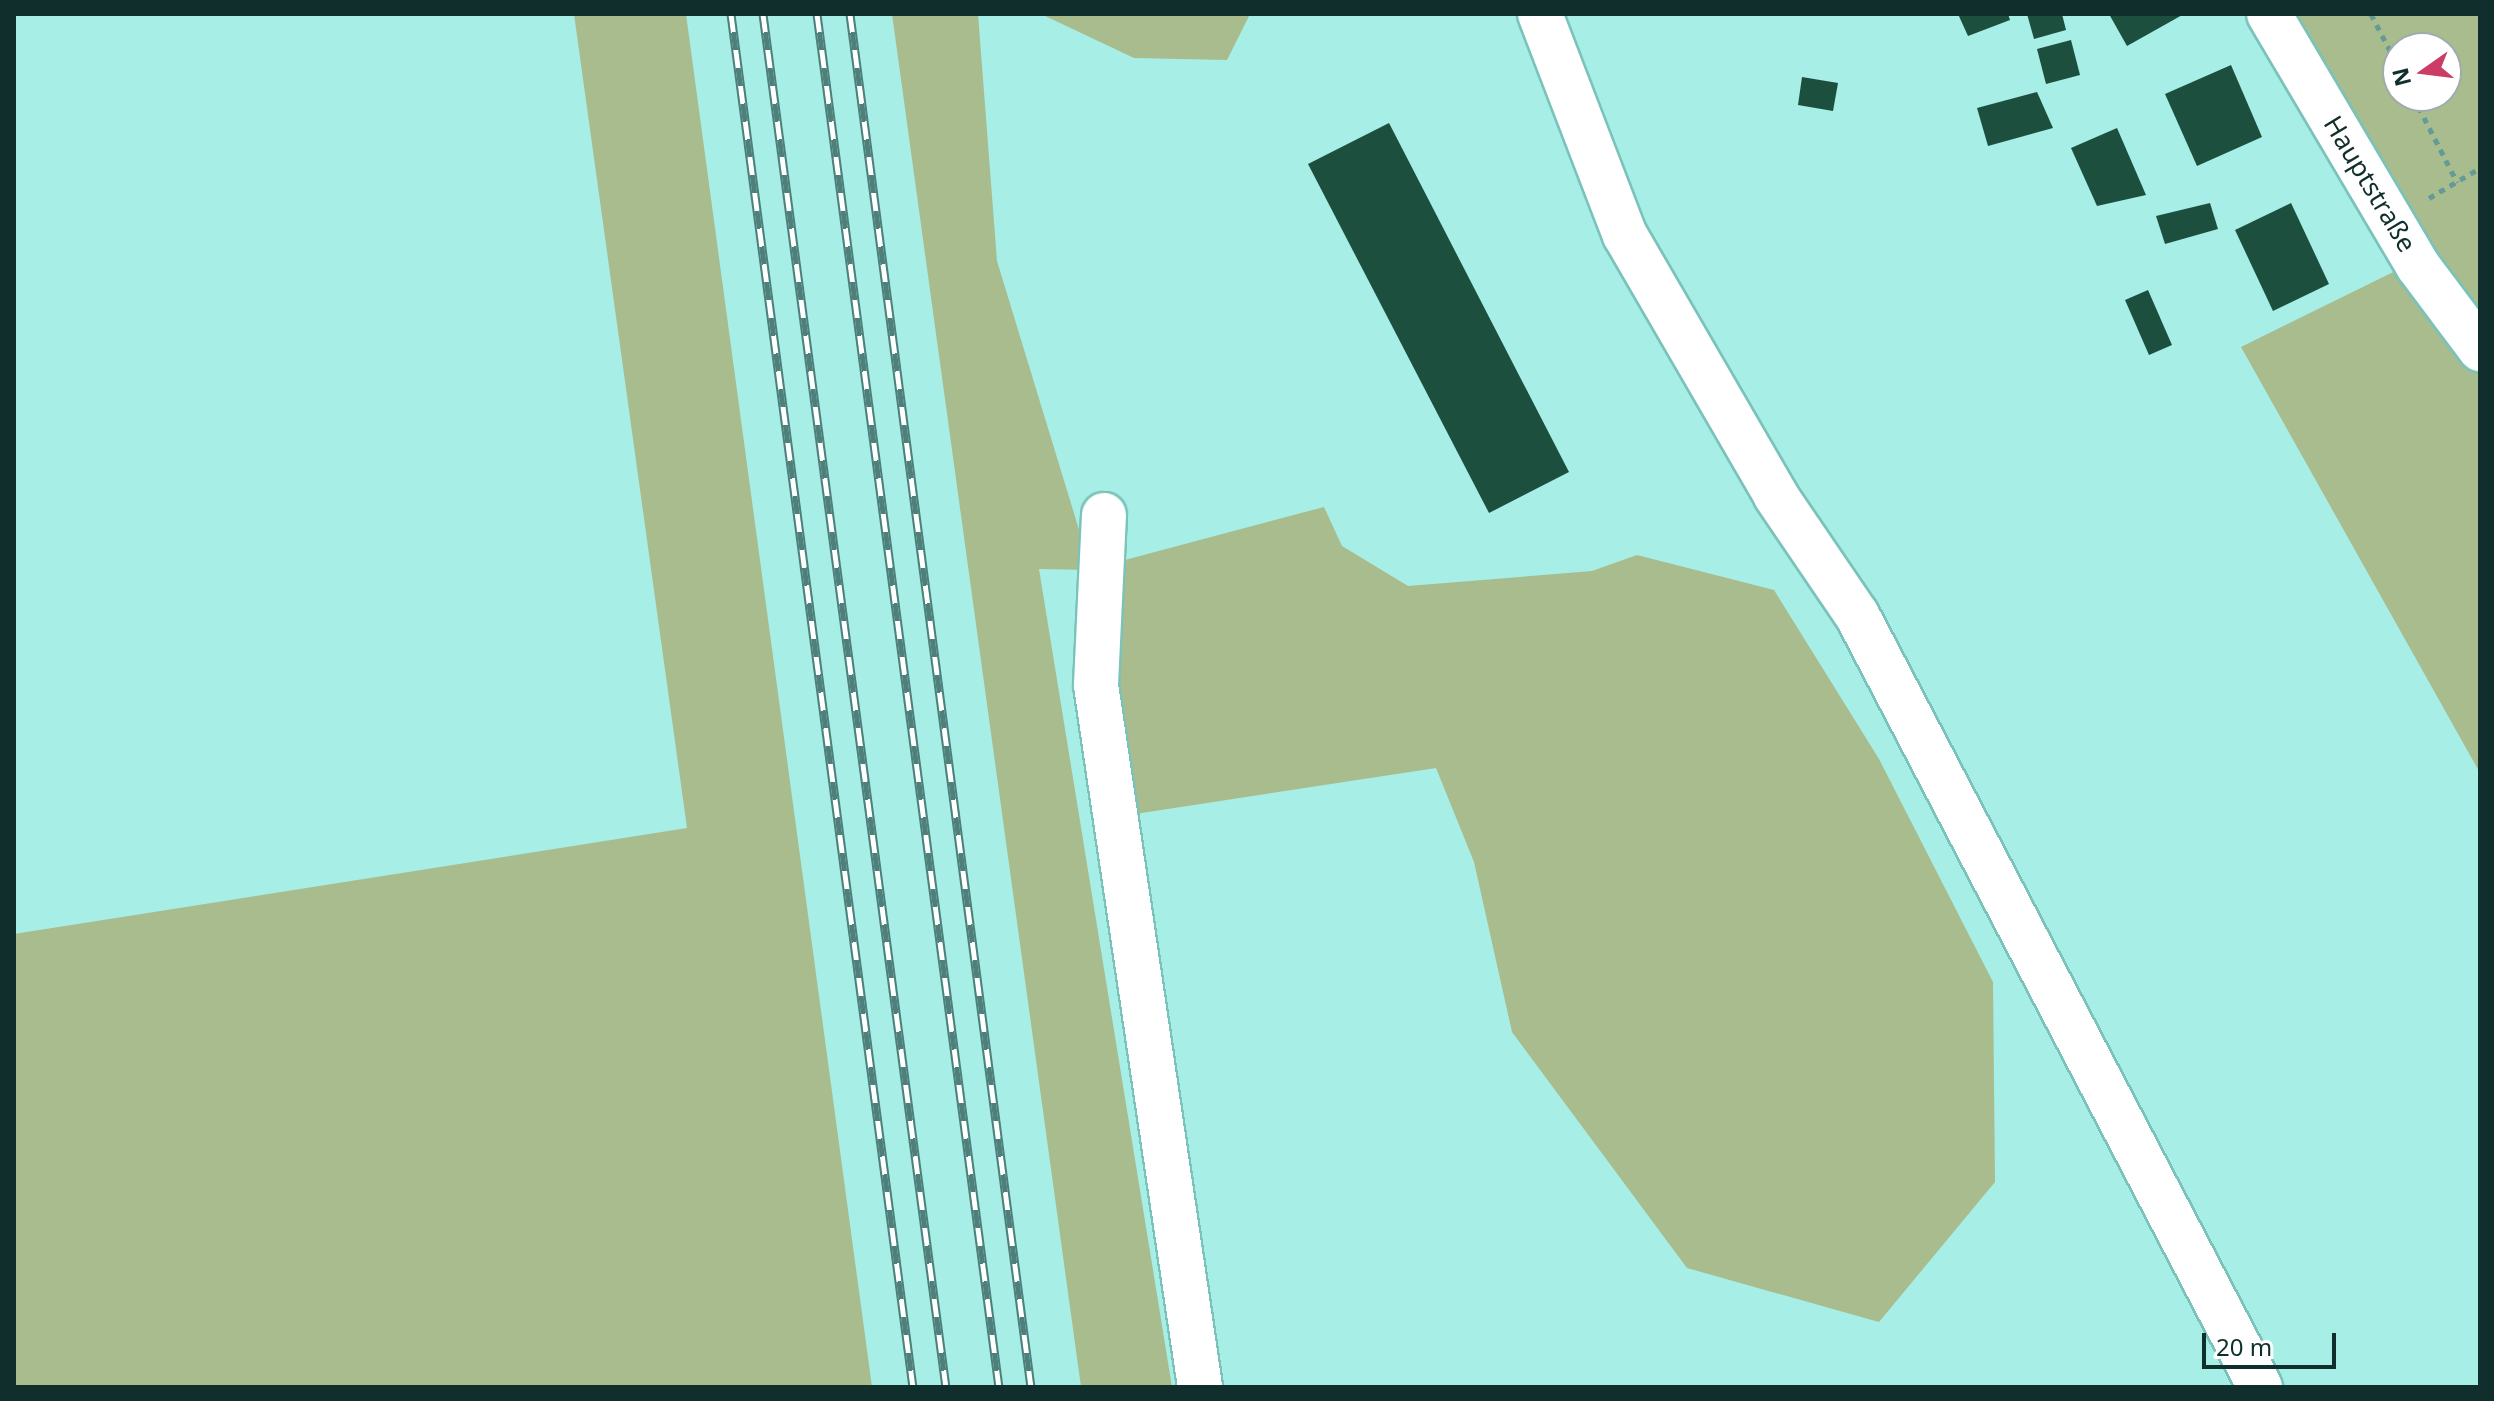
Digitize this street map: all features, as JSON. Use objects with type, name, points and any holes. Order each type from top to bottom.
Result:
[{"type":"street","points":[[1540,14],[1625,235],[1776,496],[1857,615],[2260,1387]]},
{"type":"street","name":"Hauptstraße","points":[[2269,14],[2418,266],[2480,349]]},
{"type":"street","points":[[1104,515],[1096,685],[1200,1387]]},
{"type":"path","points":[[2371,14],[2382,35]]},
{"type":"path","points":[[2421,112],[2457,182],[2480,168]]},
{"type":"green space","points":[[574,14],[686,14],[872,1387],[14,1387],[14,934],[687,828]]},
{"type":"green space","points":[[892,14],[978,14],[997,261],[1091,569],[1324,507],[1342,546],[1408,586],[1592,571],[1637,555],[1774,590],[1879,759],[1993,982],[1995,1182],[1879,1322],[1687,1268],[1512,1032],[1474,862],[1436,768],[1135,814],[1091,570],[1039,569],[1172,1387],[1081,1387]]},
{"type":"green space","points":[[1041,14],[1250,14],[1227,60],[1134,58]]},
{"type":"green space","points":[[2293,14],[2480,14],[2480,773],[2241,347],[2434,252]]},
{"type":"building","points":[[1958,14],[2008,14],[2010,20],[1968,36]]},
{"type":"building","points":[[2027,14],[2062,14],[2066,30],[2034,39]]},
{"type":"building","points":[[2109,14],[2184,14],[2127,46]]},
{"type":"building","points":[[2071,40],[2080,75],[2046,84],[2037,49]]},
{"type":"building","points":[[2231,65],[2262,137],[2197,166],[2165,94]]},
{"type":"building","points":[[1802,77],[1838,83],[1833,111],[1798,105]]},
{"type":"building","points":[[2037,92],[2053,128],[1988,146],[1977,108]]},
{"type":"building","points":[[1389,123],[1569,472],[1489,513],[1308,164]]},
{"type":"building","points":[[2117,128],[2146,195],[2097,206],[2071,148]]},
{"type":"building","points":[[2210,203],[2218,229],[2165,244],[2156,216]]},
{"type":"building","points":[[2291,203],[2329,284],[2273,311],[2235,230]]},
{"type":"building","points":[[2148,290],[2172,345],[2149,355],[2125,300]]},
{"type":"railway","points":[[731,14],[913,1387]]},
{"type":"railway","points":[[763,14],[946,1387]]},
{"type":"railway","points":[[817,14],[999,1387]]},
{"type":"railway","points":[[850,14],[1031,1387]]}]
